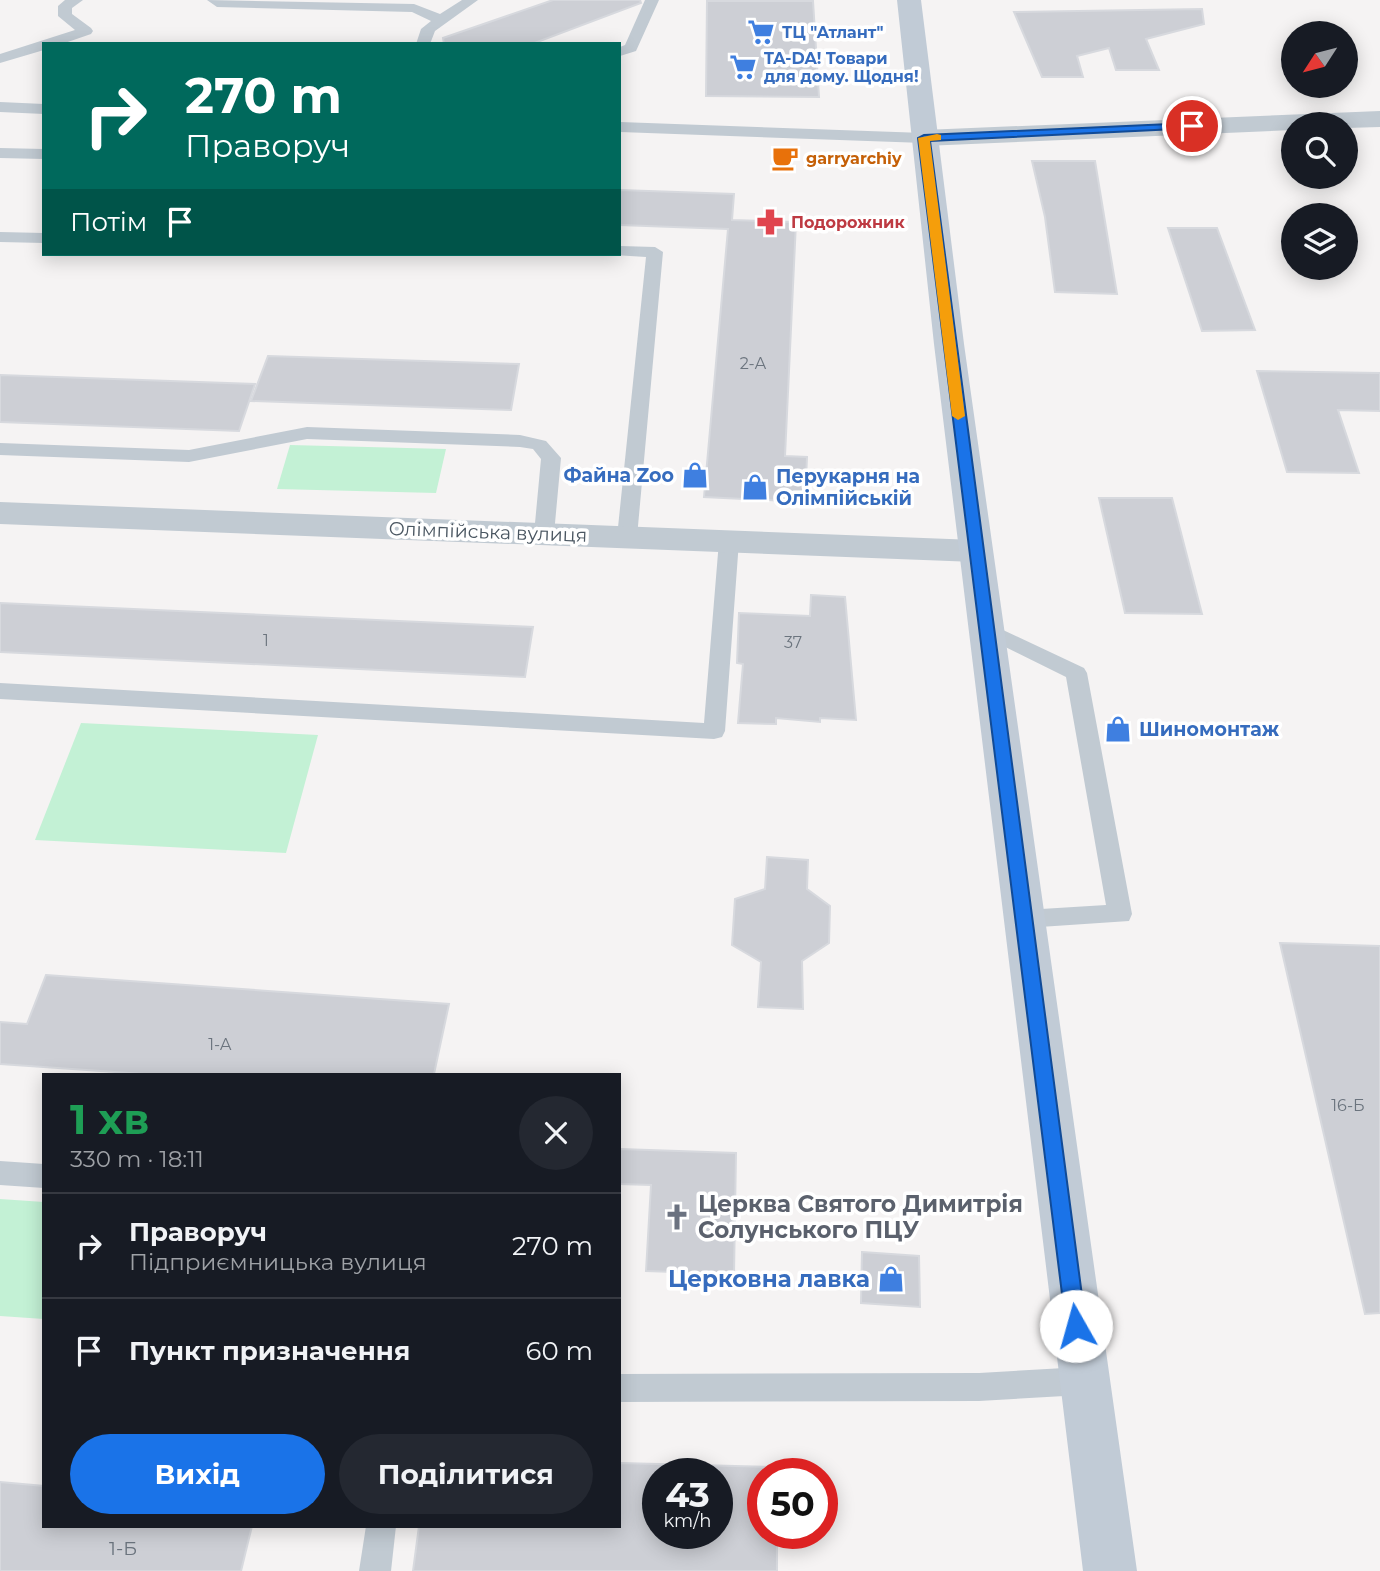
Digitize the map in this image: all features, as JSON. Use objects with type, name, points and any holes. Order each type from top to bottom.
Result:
[{"type":"main road","points":[[909,0],[975,551],[1025,919],[1082,1381],[1110,1571]]},
{"type":"street","points":[[924,138],[1380,119]]},
{"type":"street","name":"Олімпійська вулиця","points":[[0,513],[975,551]]},
{"type":"lane","points":[[76,0],[65,6],[65,16],[99,42]]},
{"type":"lane","points":[[214,0],[414,8],[441,20]]},
{"type":"lane","points":[[424,42],[428,29],[471,0]]},
{"type":"lane","points":[[621,52],[631,48],[652,0]]},
{"type":"lane","points":[[53,42],[86,32]]},
{"type":"lane","points":[[0,59],[42,45]]},
{"type":"lane","points":[[0,107],[42,109]]},
{"type":"lane","points":[[621,127],[924,138]]},
{"type":"lane","points":[[0,153],[42,154]]},
{"type":"lane","points":[[0,237],[42,238]]},
{"type":"lane","points":[[621,251],[655,252],[627,537]]},
{"type":"lane","points":[[0,449],[190,456],[307,433],[520,441],[539,445],[551,458],[544,534]]},
{"type":"lane","points":[[0,691],[714,731],[729,541]]},
{"type":"lane","points":[[986,629],[1076,673],[1120,914],[1025,919]]},
{"type":"lane","points":[[0,1173],[42,1176]]},
{"type":"lane","points":[[621,1388],[979,1387],[1082,1381]]},
{"type":"lane","points":[[375,1571],[381,1528]]},
{"type":"green space","points":[[290,445],[446,449],[436,493],[277,489]]},
{"type":"green space","points":[[81,723],[318,735],[286,853],[35,840]]},
{"type":"green space","points":[[0,1199],[42,1202],[42,1319],[0,1316]]},
{"type":"building","points":[[553,0],[640,0],[641,3],[537,42],[444,42],[443,38]]},
{"type":"building","name":"ТЦ \"Атлант\"","points":[[707,1],[813,1],[819,97],[706,96]]},
{"type":"building","points":[[1202,9],[1204,24],[1146,39],[1159,70],[1116,70],[1109,48],[1077,56],[1083,77],[1042,77],[1014,12]]},
{"type":"building","points":[[1032,161],[1095,161],[1117,294],[1055,292],[1045,217]]},
{"type":"building","points":[[621,190],[734,194],[732,220],[796,222],[785,456],[807,457],[805,502],[704,497],[728,229],[621,225]]},
{"type":"building","points":[[1168,228],[1217,228],[1255,330],[1202,331]]},
{"type":"building","points":[[268,356],[519,364],[511,410],[251,401]]},
{"type":"building","points":[[1257,371],[1380,373],[1380,411],[1338,410],[1359,473],[1287,472]]},
{"type":"building","points":[[0,375],[255,384],[239,431],[0,422]]},
{"type":"building","points":[[1099,498],[1172,498],[1202,614],[1125,613]]},
{"type":"building","points":[[811,595],[845,597],[856,720],[820,718],[820,722],[776,718],[776,724],[738,723],[743,664],[737,663],[739,613],[810,616]]},
{"type":"building","points":[[0,603],[533,627],[525,677],[0,652]]},
{"type":"building","points":[[767,857],[808,860],[807,889],[830,906],[829,943],[802,961],[803,1009],[758,1007],[761,962],[732,945],[735,899],[765,889]]},
{"type":"building","points":[[1280,943],[1380,946],[1380,1313],[1365,1314]]},
{"type":"building","points":[[46,975],[449,1004],[434,1073],[130,1073],[0,1064],[0,1022],[27,1024]]},
{"type":"building","name":"Церква Святого Димитрія Солунського ПЦУ","points":[[621,1149],[736,1153],[734,1274],[646,1271],[651,1185],[621,1184]]},
{"type":"building","name":"Церковна лавка","points":[[862,1252],[919,1256],[920,1307],[861,1303]]},
{"type":"building","points":[[621,1463],[642,1464],[642,1549],[733,1549],[733,1466],[747,1466],[747,1549],[777,1549],[777,1571],[413,1571],[419,1528],[621,1528]]},
{"type":"building","points":[[0,1482],[42,1486],[42,1528],[252,1528],[241,1571],[0,1571]]},
{"type":"slow traffic","points":[[937,137],[924,138],[958,416]]},
{"type":"place","name":"ТЦ \"Атлант\"","points":[[761,32]]},
{"type":"place","name":"TA-DA! Товари для дому. Щодня!","points":[[743,67]]},
{"type":"place","name":"garryarchiy","points":[[785,158]]},
{"type":"place","name":"Подорожник","points":[[770,222]]},
{"type":"place","name":"Файна Zoo","points":[[695,475]]},
{"type":"place","name":"Перукарня на Олімпійській","points":[[755,487]]},
{"type":"place","name":"Шиномонтаж","points":[[1118,729]]},
{"type":"place","name":"Церква Святого Димитрія Солунського ПЦУ","points":[[677,1217]]},
{"type":"place","name":"Церковна лавка","points":[[891,1279]]},
{"type":"route","points":[[1076,1326],[924,138],[1192,126]]}]
